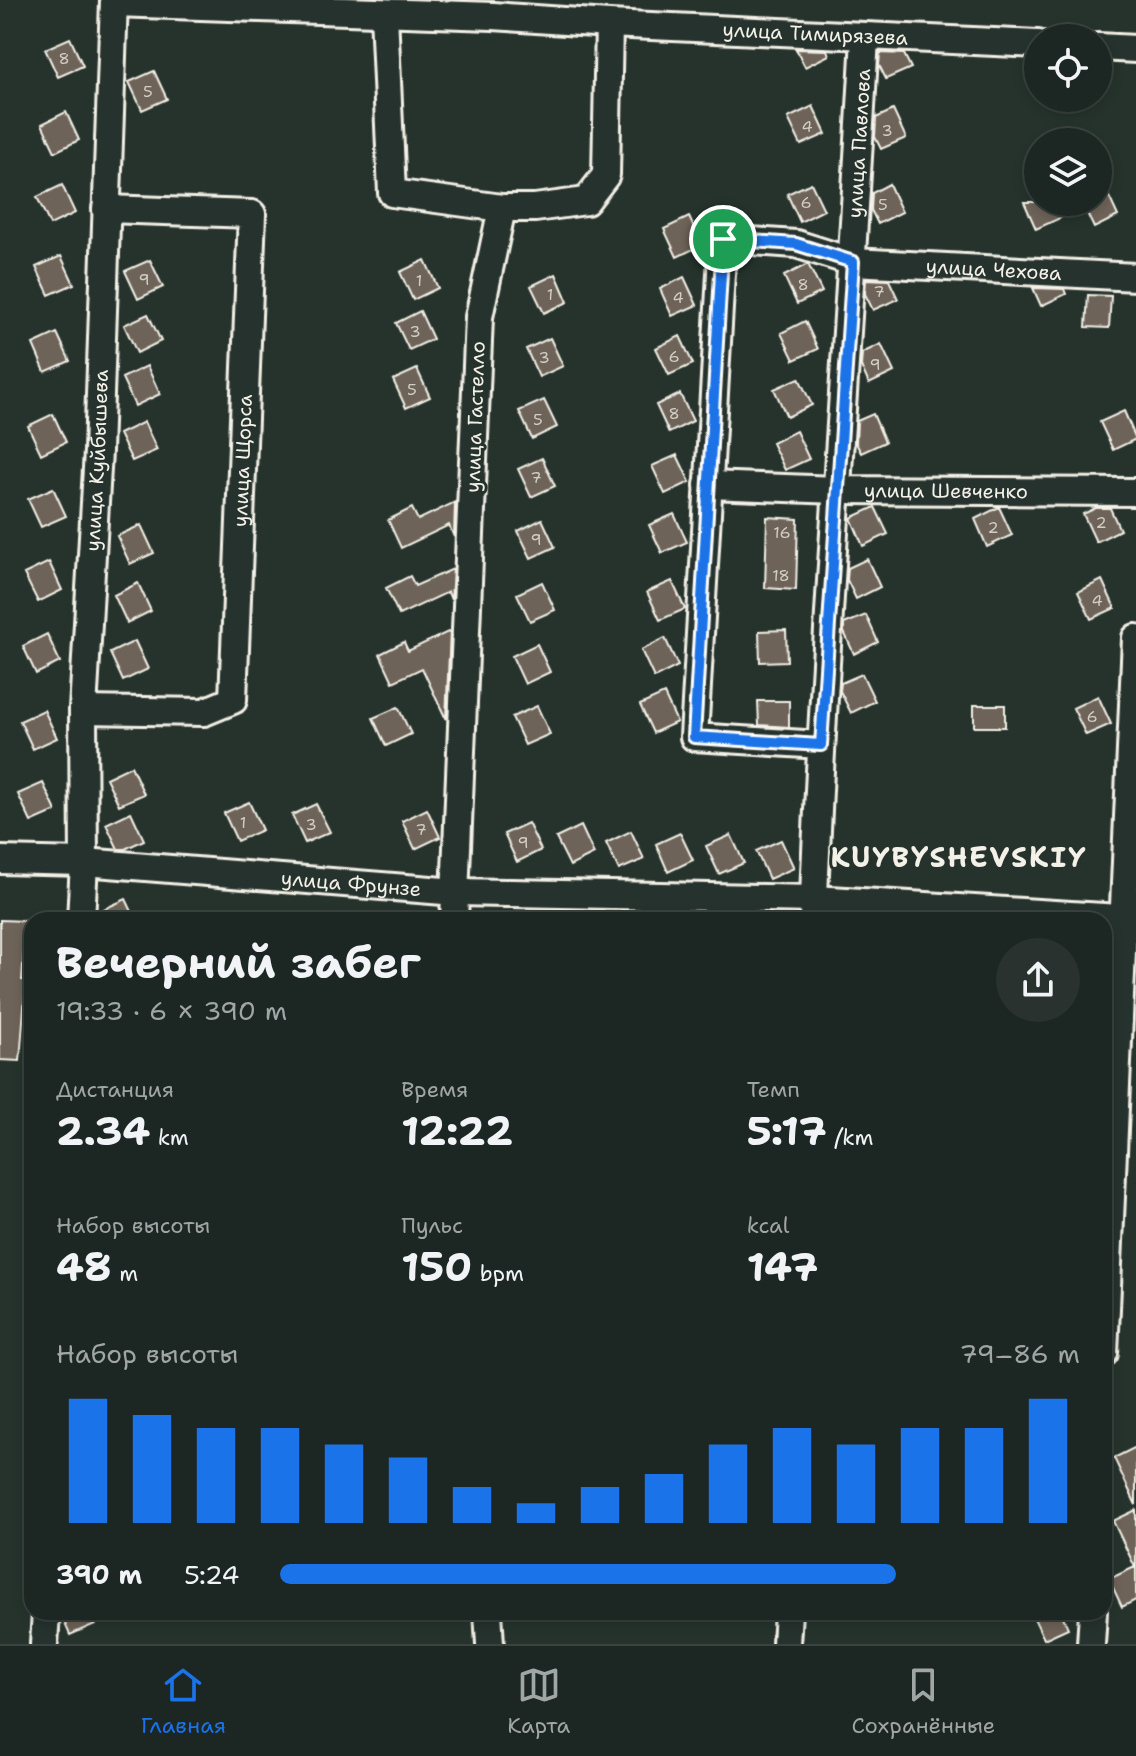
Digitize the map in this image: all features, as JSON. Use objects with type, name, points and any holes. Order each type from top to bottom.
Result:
[{"type":"street","name":"улица Тимирязева","points":[[114,1],[493,16],[1024,43]]},
{"type":"street","name":"улица Куйбышева","points":[[81,912],[83,710],[98,451],[114,1]]},
{"type":"street","points":[[384,13],[392,193],[502,208],[535,208],[586,201],[606,175],[609,24]]},
{"type":"street","name":"улица Павлова","points":[[814,910],[821,745],[865,37]]},
{"type":"street","points":[[1112,48],[1136,49]]},
{"type":"street","name":"улица Гастелло","points":[[455,912],[479,317],[502,208]]},
{"type":"street","name":"улица Щорса","points":[[83,710],[204,712],[233,700],[252,214],[106,209]]},
{"type":"street","name":"улица Чехова","points":[[708,485],[723,239],[796,244],[853,262],[1136,277]]},
{"type":"street","points":[[708,485],[694,737],[821,745]]},
{"type":"street","name":"улица Шевченко","points":[[708,485],[837,490],[1136,492]]},
{"type":"street","points":[[1112,1219],[1130,918],[1136,638]]},
{"type":"street","name":"улица Фрунзе","points":[[0,860],[84,862],[456,892],[893,912]]},
{"type":"street","points":[[44,1644],[46,1620]]},
{"type":"street","points":[[488,1620],[490,1644]]},
{"type":"street","points":[[786,1644],[788,1620]]},
{"type":"street","points":[[1091,1644],[1092,1620]]},
{"type":"building","points":[[70,38],[83,66],[58,77],[45,49]]},
{"type":"building","points":[[796,49],[827,50],[829,55],[805,67]]},
{"type":"building","points":[[880,53],[904,54],[911,68],[886,79],[879,65]]},
{"type":"building","points":[[154,71],[167,99],[142,110],[129,82]]},
{"type":"building","points":[[813,106],[826,134],[801,145],[788,118]]},
{"type":"building","points":[[893,110],[906,138],[881,149],[875,137],[876,118]]},
{"type":"building","points":[[66,112],[79,140],[55,152],[42,124]]},
{"type":"building","points":[[811,183],[824,210],[800,222],[787,194]]},
{"type":"building","points":[[889,184],[902,212],[878,224],[871,210],[872,193]]},
{"type":"building","points":[[62,185],[75,213],[50,225],[37,197]]},
{"type":"building","points":[[1112,203],[1118,216],[1094,228],[1088,216],[1112,216]]},
{"type":"building","points":[[1030,216],[1064,216],[1036,229]]},
{"type":"building","points":[[689,217],[702,245],[677,257],[664,229]]},
{"type":"building","points":[[61,256],[74,284],[49,295],[36,267]]},
{"type":"building","points":[[150,260],[163,287],[138,299],[125,271]]},
{"type":"building","points":[[425,260],[438,288],[413,300],[400,272]]},
{"type":"building","points":[[808,264],[822,292],[797,304],[784,276]]},
{"type":"building","points":[[556,274],[568,302],[544,313],[531,286]]},
{"type":"building","points":[[684,277],[697,305],[672,316],[660,289]]},
{"type":"building","points":[[866,279],[889,280],[898,299],[873,310],[865,294]]},
{"type":"building","points":[[1033,288],[1064,289],[1066,294],[1041,306]]},
{"type":"building","points":[[1088,295],[1111,296],[1109,328],[1086,327]]},
{"type":"building","points":[[420,311],[433,339],[409,350],[396,323]]},
{"type":"building","points":[[148,314],[161,341],[137,353],[124,325]]},
{"type":"building","points":[[805,321],[818,349],[794,360],[781,333]]},
{"type":"building","points":[[57,333],[70,361],[45,372],[33,344]]},
{"type":"building","points":[[680,336],[693,364],[669,375],[656,348]]},
{"type":"building","points":[[550,338],[563,366],[539,377],[526,349]]},
{"type":"building","points":[[881,344],[894,372],[869,384],[861,366],[862,353]]},
{"type":"building","points":[[147,366],[160,394],[135,406],[122,378]]},
{"type":"building","points":[[417,369],[430,397],[406,408],[393,380]]},
{"type":"building","points":[[799,378],[812,405],[787,417],[774,389]]},
{"type":"building","points":[[680,394],[693,421],[669,433],[656,405]]},
{"type":"building","points":[[544,400],[557,427],[532,439],[519,411]]},
{"type":"building","points":[[1124,411],[1136,439],[1113,450],[1100,422]]},
{"type":"building","points":[[53,414],[66,442],[41,454],[28,426]]},
{"type":"building","points":[[873,414],[885,442],[861,453],[856,443],[857,421]]},
{"type":"building","points":[[144,422],[157,450],[132,461],[119,434]]},
{"type":"building","points":[[796,431],[809,459],[785,470],[772,443]]},
{"type":"building","points":[[677,455],[690,482],[665,494],[652,466]]},
{"type":"building","points":[[542,458],[555,486],[531,497],[518,469]]},
{"type":"building","points":[[53,488],[66,516],[41,527],[28,499]]},
{"type":"building","points":[[455,502],[454,537],[449,525],[401,548],[388,520],[412,508],[418,520]]},
{"type":"building","points":[[875,507],[888,534],[863,546],[851,518]]},
{"type":"building","points":[[999,507],[1012,535],[987,547],[975,519]]},
{"type":"building","points":[[1096,508],[1110,508],[1120,530],[1096,542],[1083,514]]},
{"type":"building","points":[[674,514],[687,542],[662,553],[649,525]]},
{"type":"building","points":[[767,517],[798,519],[796,590],[765,588]]},
{"type":"building","points":[[542,519],[555,547],[531,558],[518,531]]},
{"type":"building","points":[[141,525],[154,553],[130,564],[117,536]]},
{"type":"building","points":[[867,559],[880,587],[856,599],[847,580],[848,568]]},
{"type":"building","points":[[49,562],[62,590],[38,602],[24,574]]},
{"type":"building","points":[[453,569],[451,600],[448,592],[399,615],[386,588],[410,576],[415,586]]},
{"type":"building","points":[[1102,580],[1115,608],[1091,619],[1078,592]]},
{"type":"building","points":[[672,581],[685,609],[660,620],[647,592]]},
{"type":"building","points":[[542,582],[555,610],[530,621],[517,594]]},
{"type":"building","points":[[138,583],[151,611],[127,623],[114,595]]},
{"type":"building","points":[[866,615],[878,642],[854,654],[844,632],[844,624]]},
{"type":"building","points":[[786,630],[787,661],[760,662],[759,631]]},
{"type":"building","points":[[450,631],[446,719],[422,668],[393,682],[380,654],[404,642],[408,651]]},
{"type":"building","points":[[47,634],[60,662],[36,674],[23,646]]},
{"type":"building","points":[[665,638],[678,666],[654,678],[641,650]]},
{"type":"building","points":[[135,641],[148,669],[123,681],[110,653]]},
{"type":"building","points":[[537,644],[550,672],[525,684],[512,656]]},
{"type":"building","points":[[862,674],[875,701],[851,713],[840,691],[841,683]]},
{"type":"building","points":[[664,694],[677,722],[653,733],[640,705]]},
{"type":"building","points":[[1098,696],[1111,724],[1086,735],[1073,708]]},
{"type":"building","points":[[758,701],[789,701],[789,727],[759,725]]},
{"type":"building","points":[[974,705],[1005,705],[1005,727],[974,727]]},
{"type":"building","points":[[537,706],[550,734],[525,745],[512,717]]},
{"type":"building","points":[[398,707],[411,734],[386,746],[373,718]]},
{"type":"building","points":[[44,710],[57,738],[33,749],[20,721]]},
{"type":"building","points":[[131,766],[144,794],[119,805],[106,778]]},
{"type":"building","points":[[43,783],[56,811],[31,822],[18,794]]},
{"type":"building","points":[[249,802],[262,830],[237,841],[224,813]]},
{"type":"building","points":[[316,804],[330,832],[305,843],[292,815]]},
{"type":"building","points":[[427,809],[440,837],[415,849],[402,821]]},
{"type":"building","points":[[131,812],[144,840],[118,849],[106,824]]},
{"type":"building","points":[[528,823],[541,850],[517,862],[504,834]]},
{"type":"building","points":[[581,826],[594,854],[570,866],[556,838]]},
{"type":"building","points":[[631,831],[644,859],[619,870],[606,843]]},
{"type":"building","points":[[680,833],[693,860],[668,872],[656,844]]},
{"type":"building","points":[[731,835],[744,863],[719,874],[706,846]]},
{"type":"building","points":[[781,840],[794,868],[769,879],[756,851]]},
{"type":"building","points":[[126,899],[132,912],[97,912]]},
{"type":"building","points":[[0,920],[24,921],[24,1007],[20,1061],[0,1060]]},
{"type":"building","points":[[1136,1447],[1136,1505],[1114,1458]]},
{"type":"building","points":[[1136,1510],[1136,1600],[1122,1607],[1112,1585],[1112,1578],[1135,1567],[1113,1521]]},
{"type":"building","points":[[63,1620],[93,1620],[95,1624],[70,1635]]},
{"type":"building","points":[[1035,1620],[1064,1620],[1068,1628],[1044,1639]]},
{"type":"district","name":"KUYBYSHEVSKIY","points":[[959,857]]},
{"type":"route","points":[[723,239],[796,244],[853,262],[821,745],[694,737],[723,239]]}]
